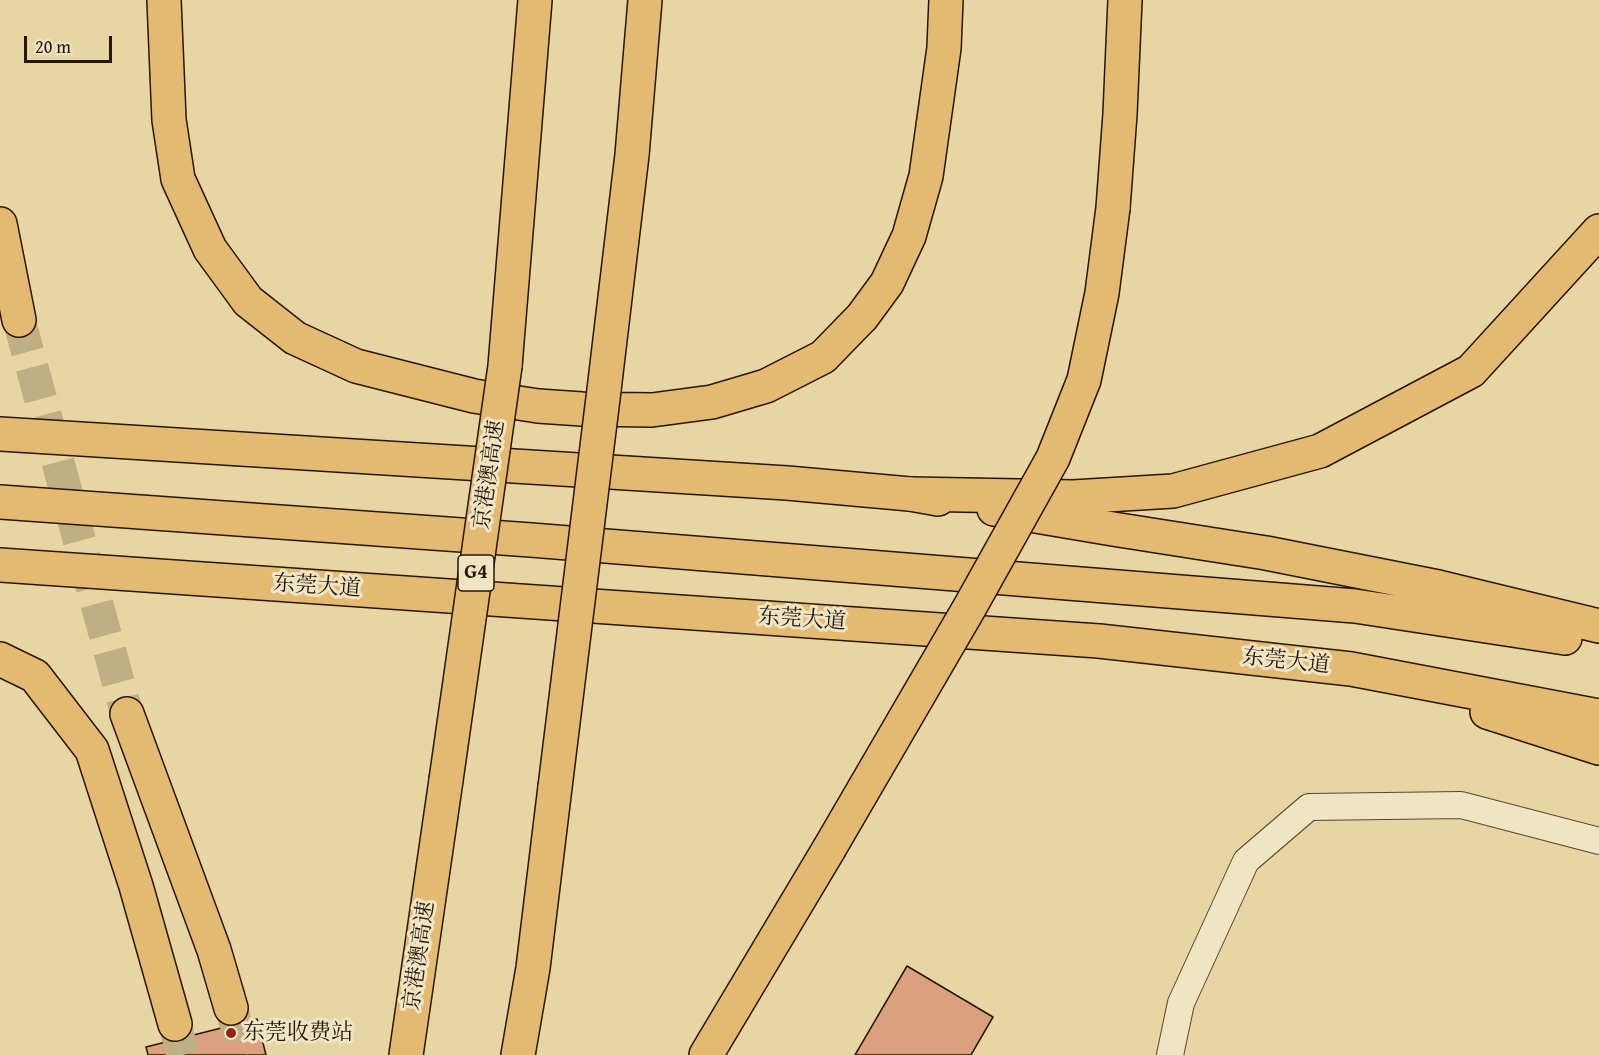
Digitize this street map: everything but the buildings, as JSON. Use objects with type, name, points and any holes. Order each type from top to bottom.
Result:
[{"type":"highway","points":[[164,0],[169,120],[178,179],[210,249],[249,301],[295,338],[356,366],[389,375],[474,396],[538,406],[652,410],[712,402],[766,386],[823,357],[862,317],[887,283],[909,236],[926,176],[944,48],[946,0]]},
{"type":"highway","name":"京港澳高速","points":[[406,1055],[505,366],[535,0]]},
{"type":"highway","points":[[518,1055],[533,968],[604,390],[632,155],[645,0]]},
{"type":"highway","points":[[706,1055],[829,849],[1053,458],[1084,380],[1102,293],[1113,208],[1125,0]]},
{"type":"highway","points":[[0,224],[19,320]]},
{"type":"highway","points":[[0,434],[740,480],[910,494],[1073,497],[1173,491],[1320,451],[1472,371],[1599,231]]},
{"type":"highway","points":[[910,494],[1266,553],[1438,587],[1599,626]]},
{"type":"highway","points":[[0,502],[555,542],[1354,606],[1549,635],[1599,645]]},
{"type":"highway","name":"东莞大道","points":[[0,565],[1098,641],[1351,669],[1599,716]]},
{"type":"highway","points":[[0,659],[35,676],[92,750],[136,886],[175,1024]]},
{"type":"highway","points":[[1351,669],[1599,748]]},
{"type":"highway","points":[[127,714],[214,950],[231,1008]]},
{"type":"street","points":[[1170,1055],[1180,1003],[1246,861],[1309,807],[1461,805],[1599,841]]},
{"type":"street","points":[[1545,827],[1599,851]]},
{"type":"tunnel","points":[[19,320],[127,714]]},
{"type":"tunnel","points":[[231,1008],[246,1055]]},
{"type":"tunnel","points":[[175,1024],[183,1055]]},
{"type":"place","name":"东莞收费站","points":[[231,1033]]}]
